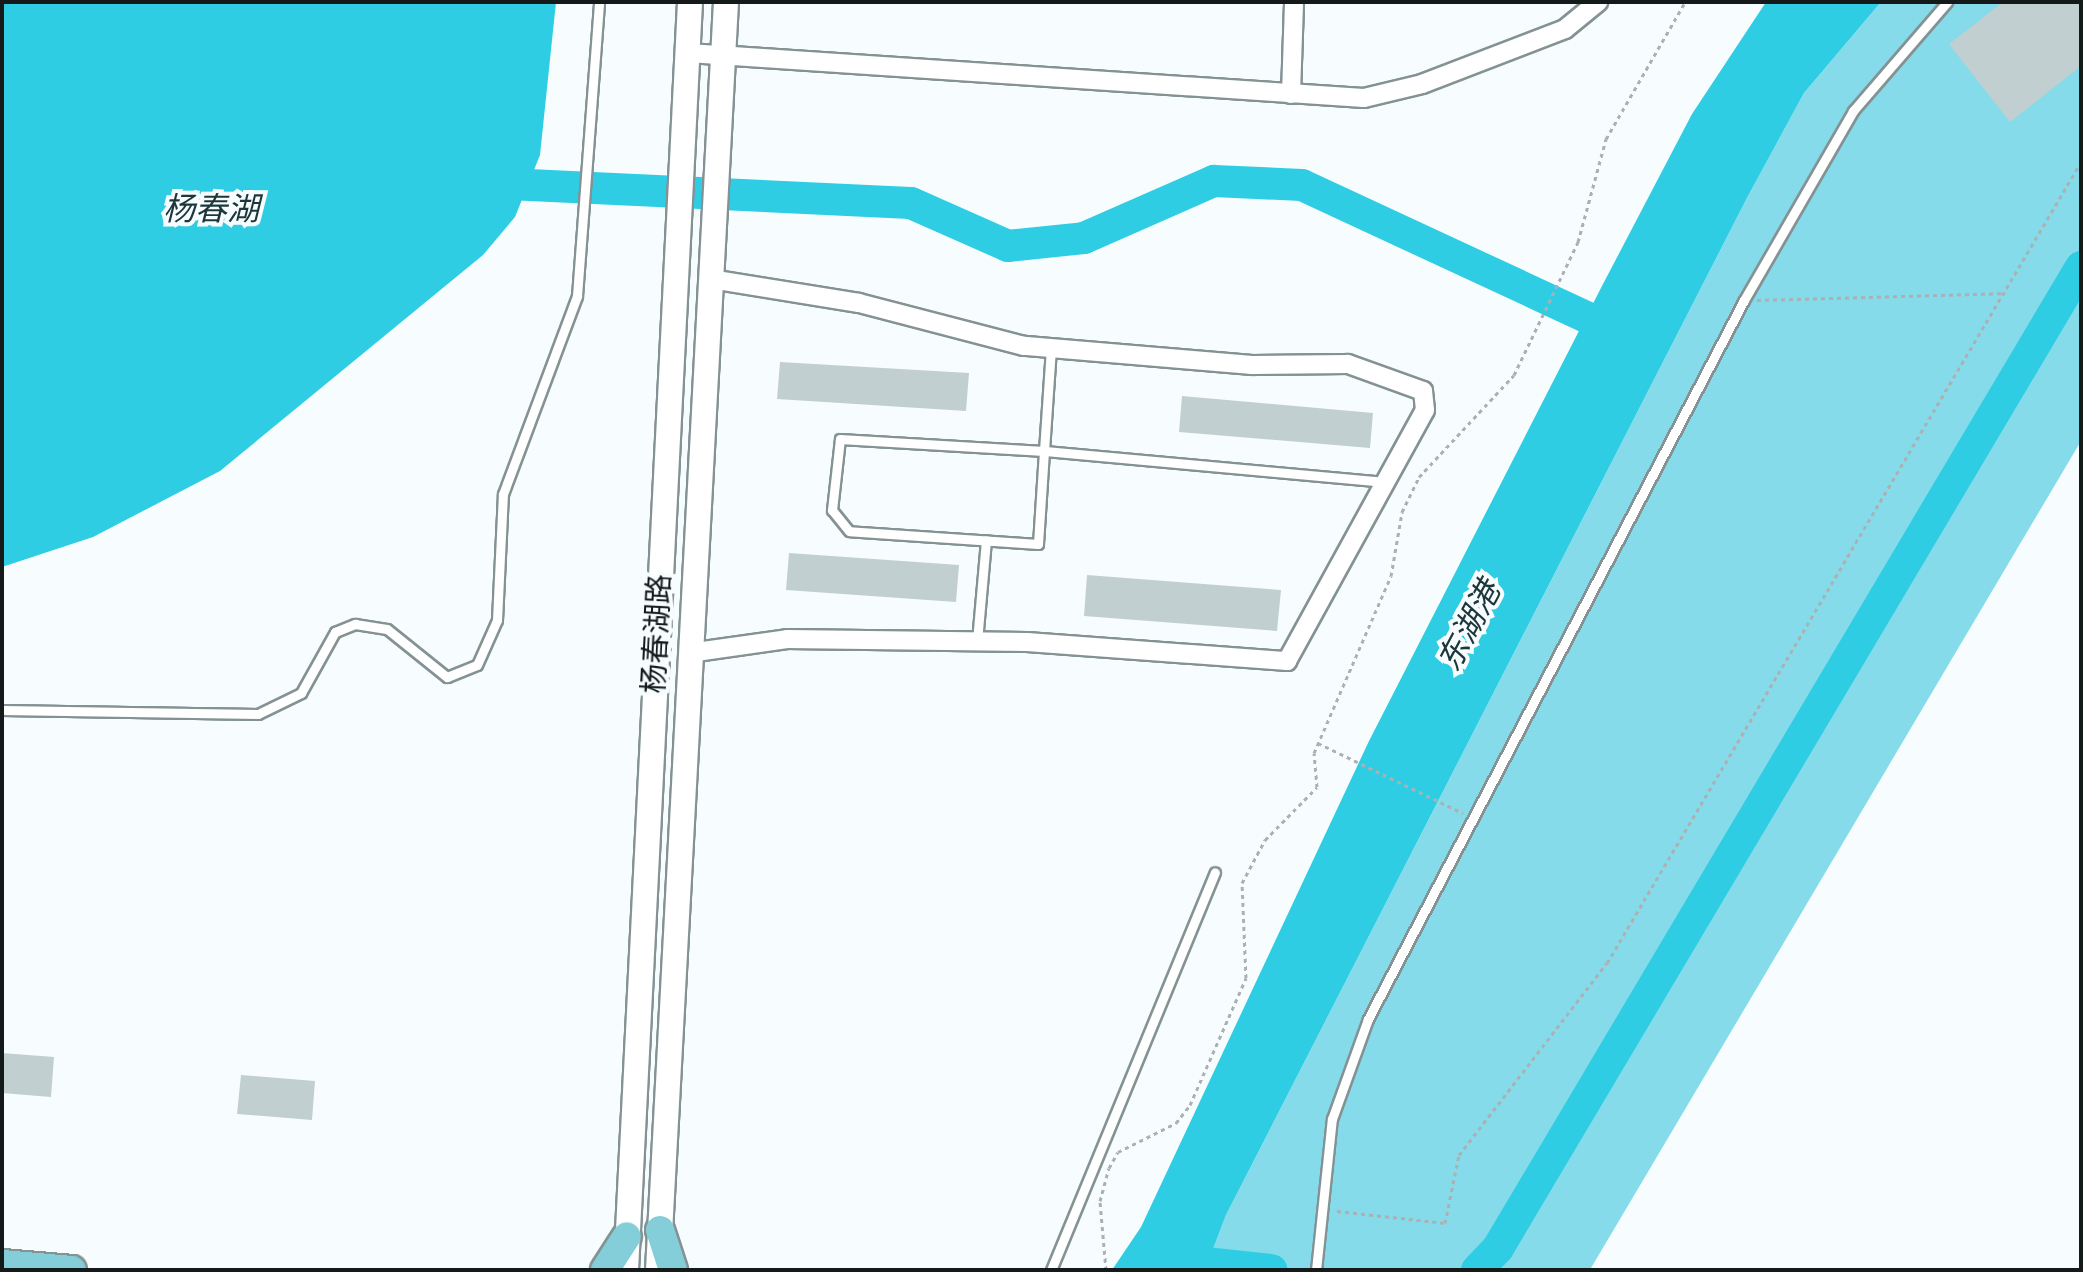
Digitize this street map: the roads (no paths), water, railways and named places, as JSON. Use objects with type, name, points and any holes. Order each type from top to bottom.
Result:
[{"type":"main road","name":"杨春湖路","points":[[626,1270],[690,2]]},
{"type":"main road","name":"杨春湖路","points":[[658,1270],[726,2]]},
{"type":"main road","points":[[660,1230],[673,1270]]},
{"type":"main road","points":[[605,1270],[627,1236]]},
{"type":"main road","points":[[2,1264],[72,1270]]},
{"type":"street","points":[[1291,94],[1294,2]]},
{"type":"street","points":[[688,53],[1364,98],[1422,84],[1565,29],[1598,2]]},
{"type":"street","points":[[689,653],[787,639],[977,641],[1287,661],[1425,410],[1423,391],[1348,364],[1252,365],[1051,348],[711,268]]},
{"type":"lane","points":[[2,710],[258,714],[301,693],[335,632],[355,624],[387,629],[434,672],[469,673],[497,620],[503,494],[569,330],[580,243],[586,110],[599,2]]},
{"type":"lane","points":[[1316,1270],[1329,1134],[1350,1058],[1744,300],[1853,111],[1947,2]]},
{"type":"lane","points":[[1051,348],[1044,451],[1038,544],[849,531],[832,510],[840,439],[1044,451],[1387,482]]},
{"type":"lane","points":[[977,641],[986,540]]},
{"type":"lane","points":[[1051,1270],[1215,872]]},
{"type":"water","name":"杨春湖","points":[[2,2],[556,2],[540,155],[515,217],[483,255],[220,471],[93,537],[2,567]]},
{"type":"water","name":"东湖港","points":[[1766,2],[1881,2],[1804,93],[1748,196],[1226,1215],[1205,1270],[1112,1270],[1141,1227],[1369,741],[1602,286],[1692,114]]},
{"type":"waterway","points":[[488,183],[911,203],[1008,246],[1084,238],[1214,181],[1302,185],[1625,335]]},
{"type":"waterway","points":[[1477,1270],[1498,1248],[2081,267]]},
{"type":"waterway","points":[[1168,1259],[1271,1270]]}]
